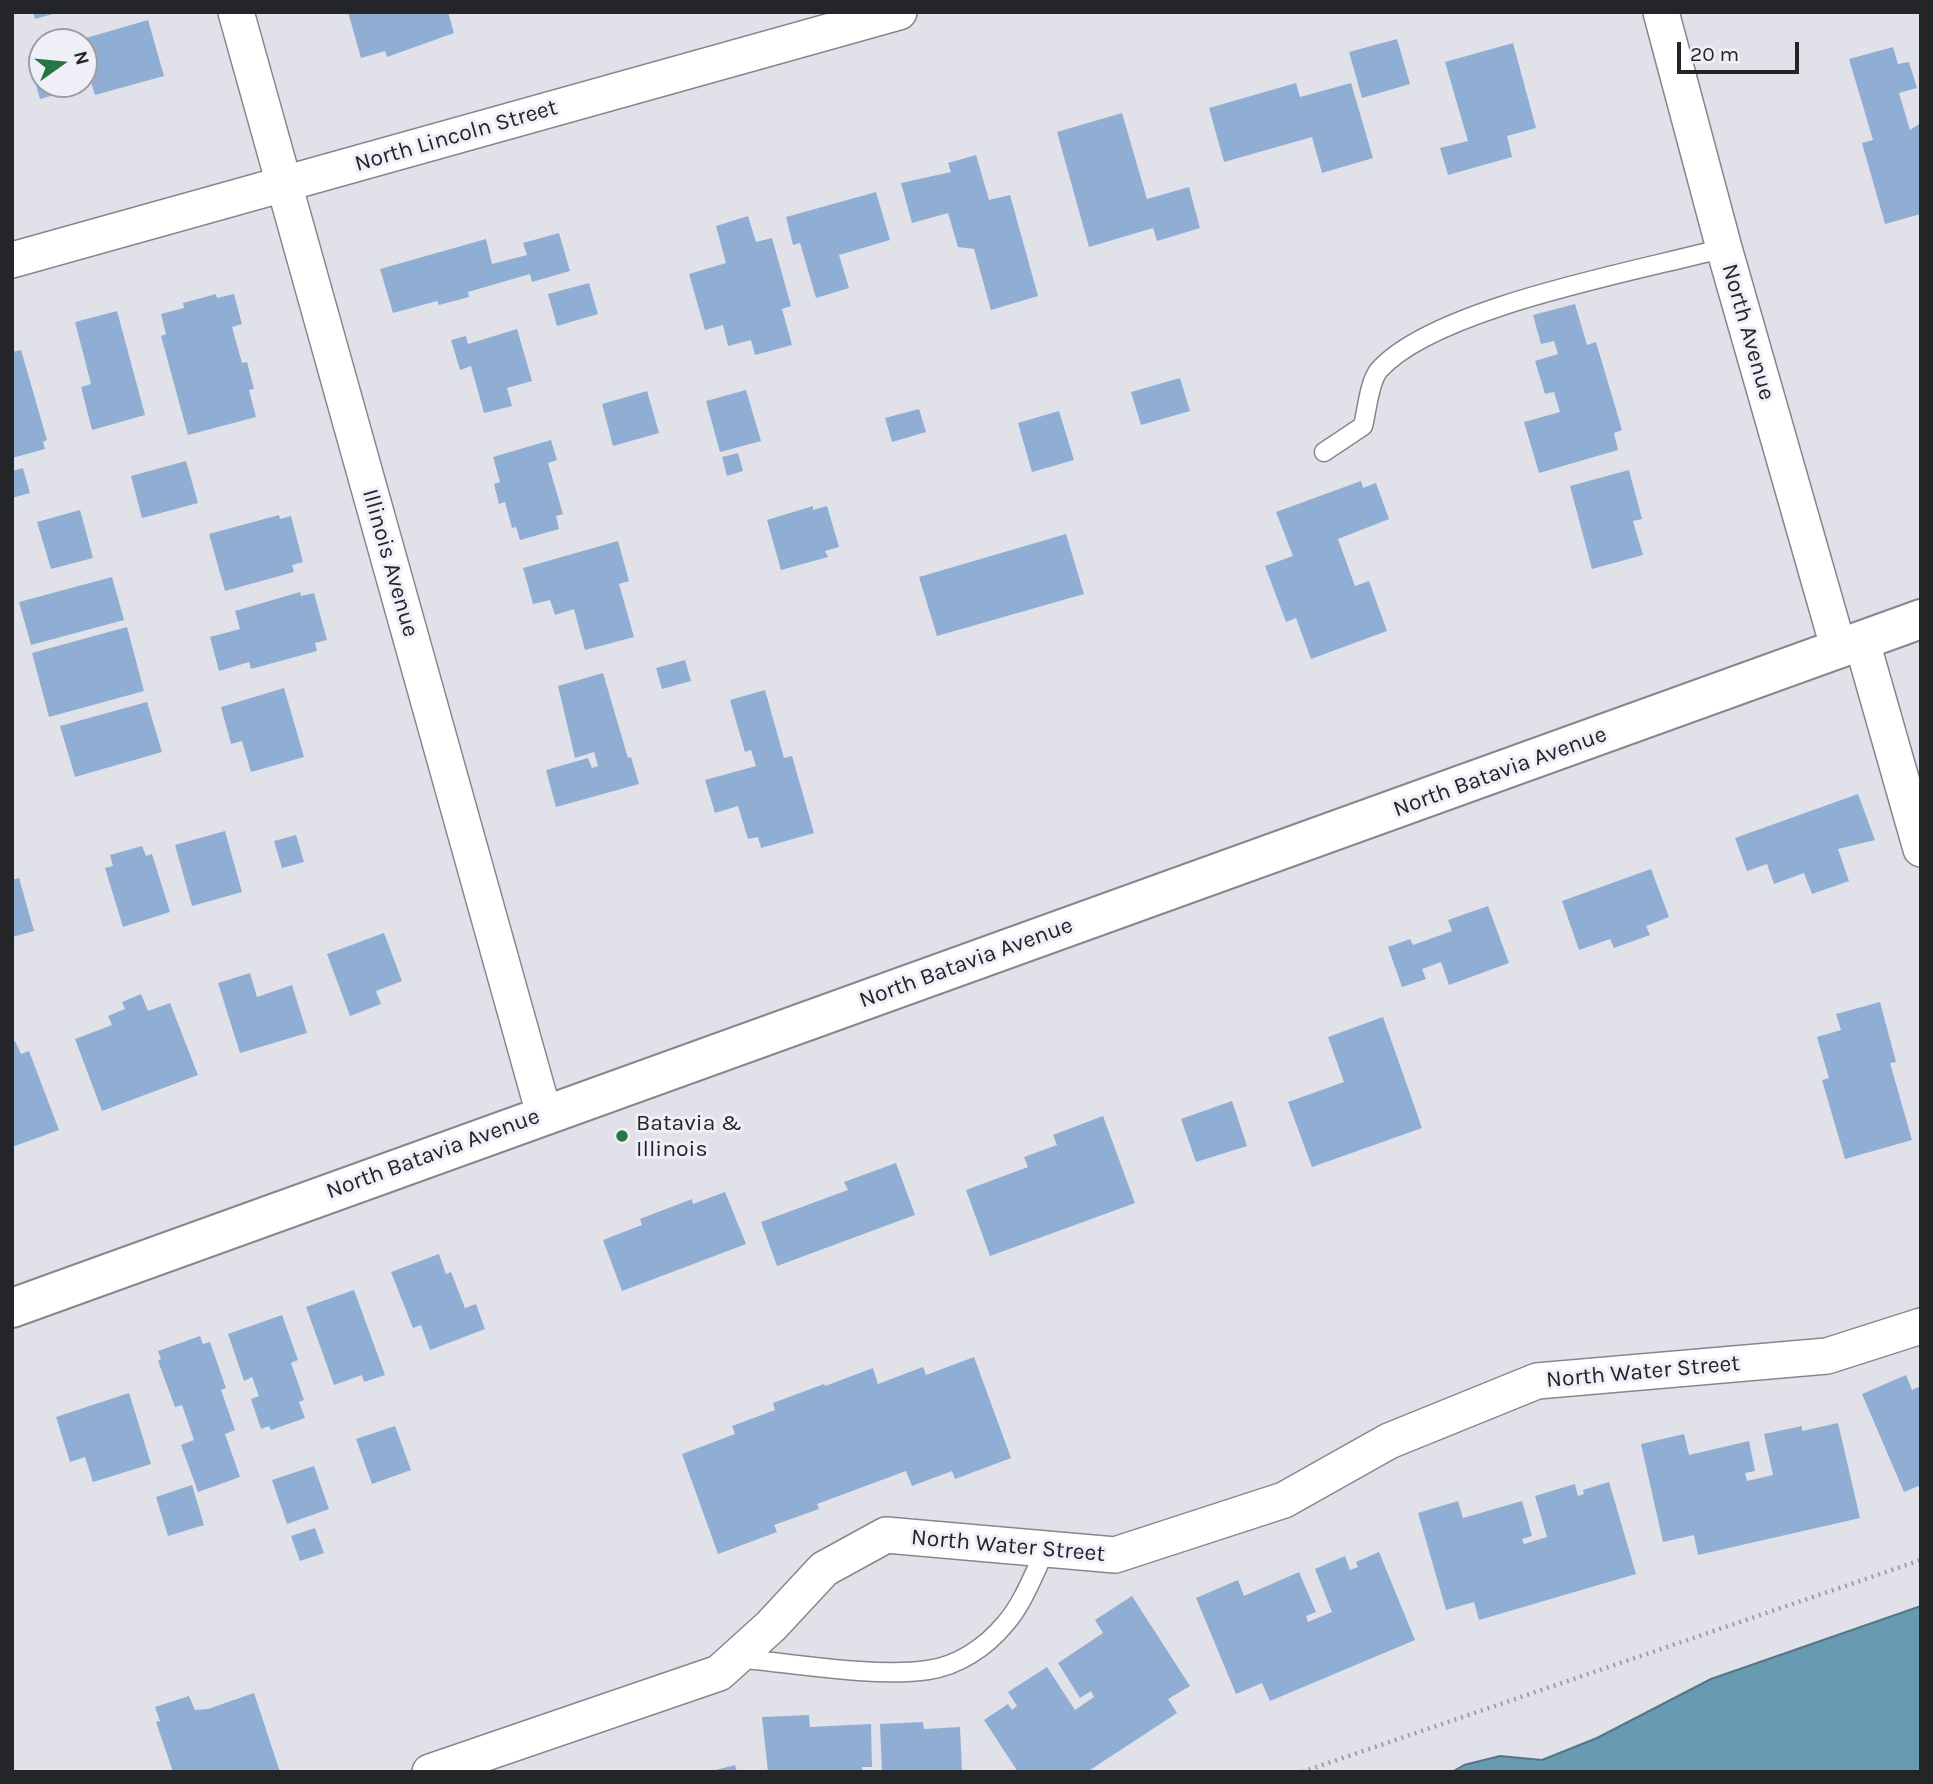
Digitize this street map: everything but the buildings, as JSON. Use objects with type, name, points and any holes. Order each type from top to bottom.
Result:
[{"type":"main road","name":"North Batavia Avenue","points":[[12,1308],[1921,619]]},
{"type":"street","name":"Illinois Avenue","points":[[236,12],[544,1114]]},
{"type":"street","name":"North Lincoln Street","points":[[12,260],[899,12]]},
{"type":"street","name":"North Avenue","points":[[1661,12],[1724,248],[1851,646],[1921,849]]},
{"type":"street","name":"North Water Street","points":[[430,1772],[719,1673],[771,1626],[824,1569],[886,1535],[1115,1555],[1284,1500],[1390,1441],[1537,1381],[1827,1356],[1921,1326]]},
{"type":"lane","points":[[1324,452],[1363,426],[1377,372],[1395,356],[1453,324],[1507,304],[1724,248]]},
{"type":"lane","points":[[736,1658],[878,1670],[928,1670],[950,1664],[972,1654],[1007,1622],[1046,1549]]},
{"type":"path","points":[[1302,1772],[1921,1560]]},
{"type":"water","points":[[1921,1606],[1921,1772],[1452,1772],[1464,1765],[1500,1756],[1542,1760],[1597,1738],[1711,1679]]},
{"type":"place","name":"Batavia & Illinois","points":[[622,1136]]}]
